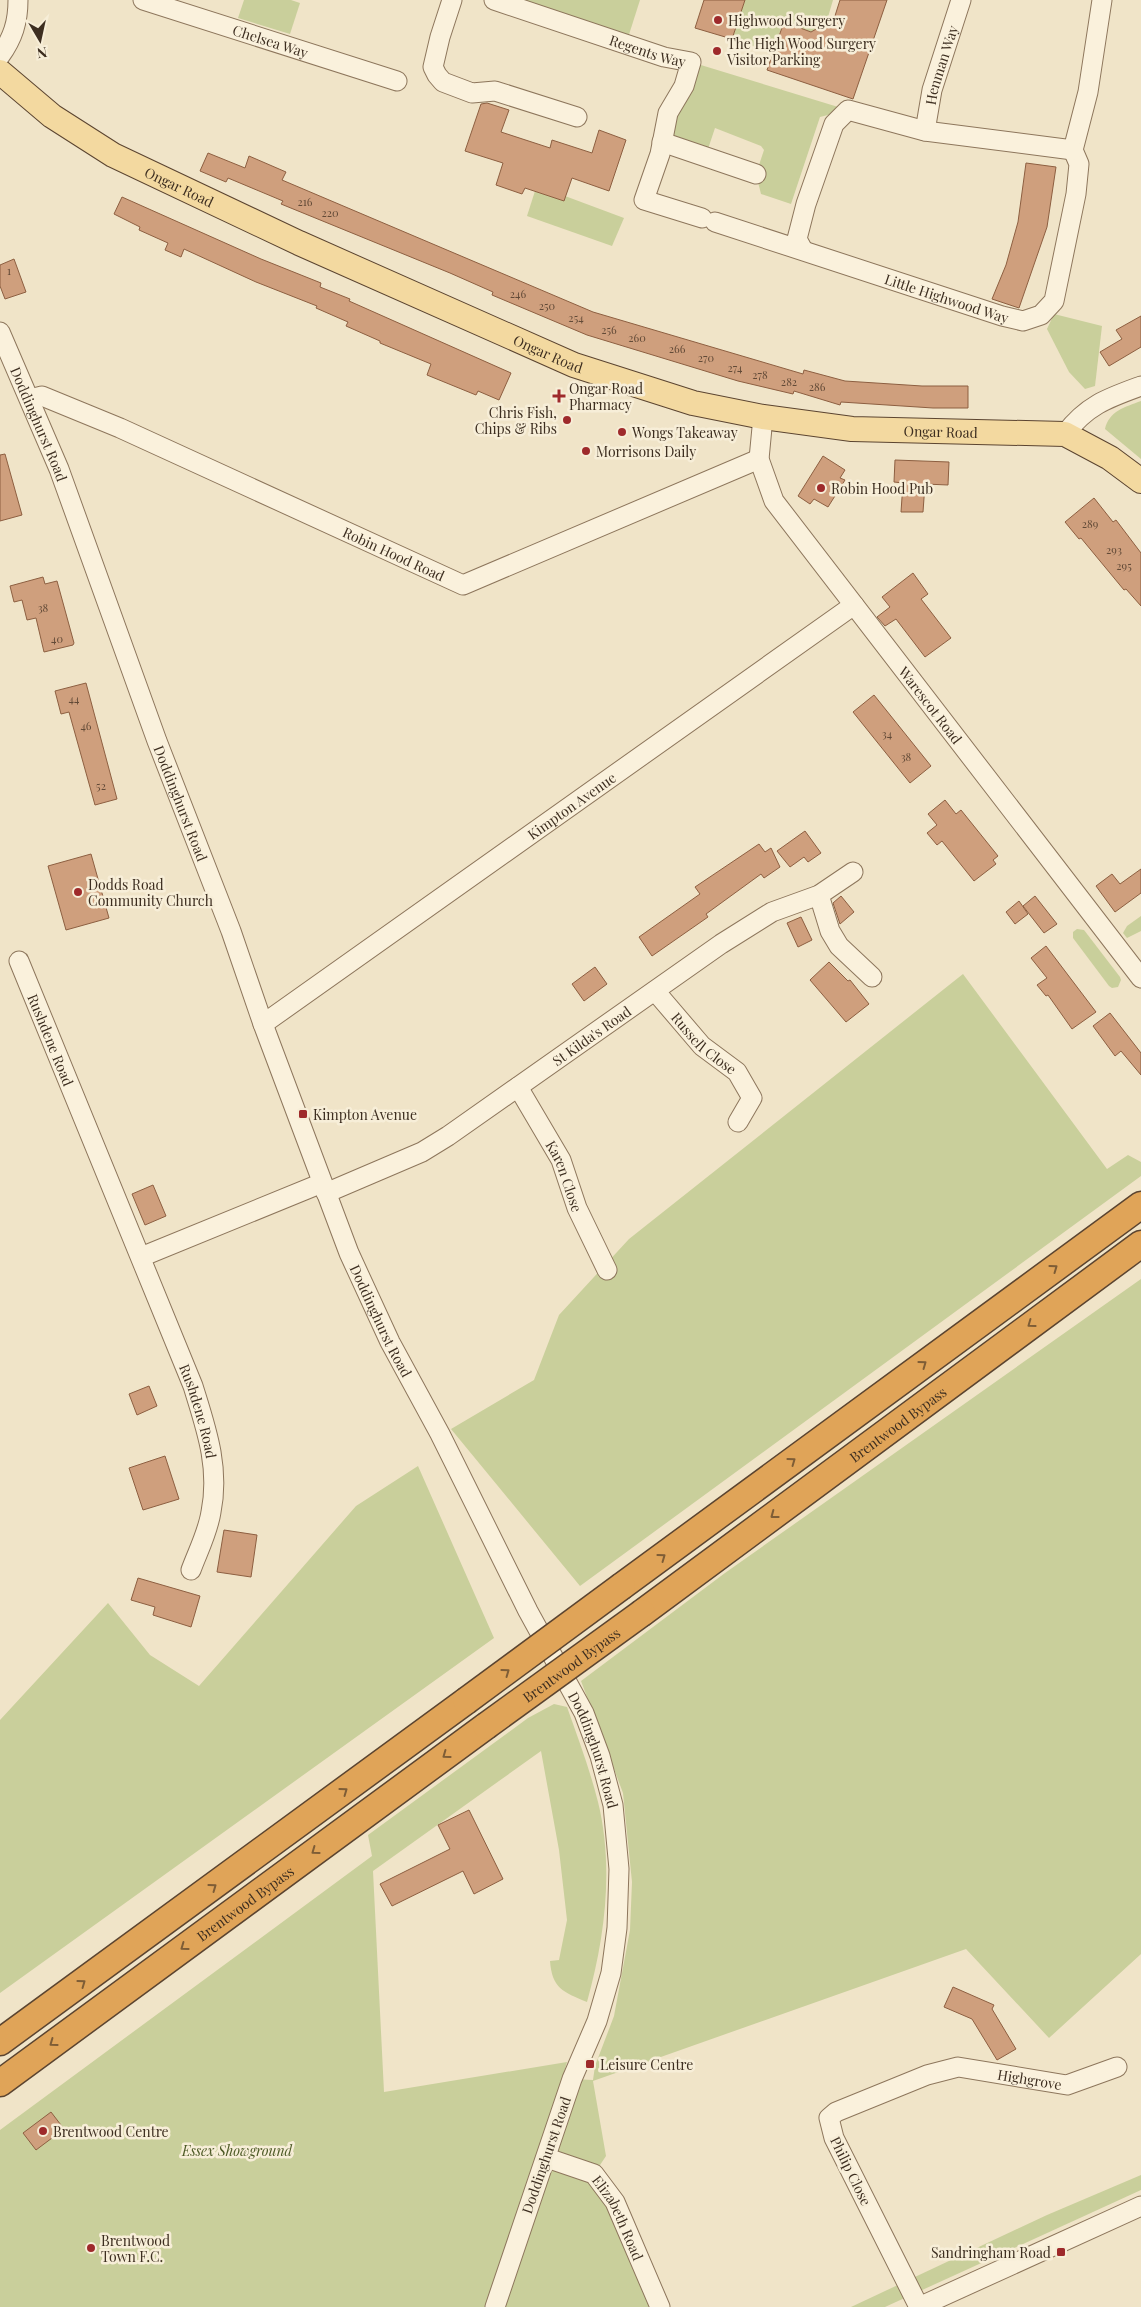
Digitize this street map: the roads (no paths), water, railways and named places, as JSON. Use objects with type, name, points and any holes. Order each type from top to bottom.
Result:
[{"type":"highway","points":[[0,2042],[1141,1205]]},
{"type":"highway","name":"Brentwood Bypass","points":[[0,2083],[642,1613],[1141,1244]]},
{"type":"main road","name":"Ongar Road","points":[[0,72],[52,116],[113,155],[299,243],[574,366],[693,403],[763,417],[852,429],[1066,434],[1110,458],[1141,481]]},
{"type":"street","points":[[0,56],[9,43],[17,24],[18,0]]},
{"type":"street","name":"Chelsea Way","points":[[144,0],[397,81]]},
{"type":"street","points":[[452,0],[440,36],[433,67],[443,82],[472,93],[495,91],[577,117]]},
{"type":"street","name":"Regents Way","points":[[494,0],[664,57],[691,62],[684,86],[668,113],[662,142],[644,200],[708,220]]},
{"type":"street","name":"Henman Way","points":[[925,131],[932,90],[961,0]]},
{"type":"street","name":"Little Highwood Way","points":[[708,220],[1023,322],[1041,315],[1054,301],[1076,194],[1079,164],[1073,150],[1088,92],[1102,0]]},
{"type":"street","points":[[802,250],[797,239],[806,204],[834,124],[848,110],[925,131],[1073,150]]},
{"type":"street","points":[[662,142],[756,174]]},
{"type":"street","name":"Doddinghurst Road","points":[[0,332],[59,469],[157,741],[231,931],[263,1024],[349,1253],[390,1342],[440,1434],[528,1611],[584,1713],[600,1756],[613,1805],[619,1868],[617,1928],[611,1973],[597,2021],[572,2079],[547,2158],[495,2307]]},
{"type":"street","points":[[1066,434],[1076,421],[1095,405],[1141,386]]},
{"type":"street","name":"Robin Hood Road","points":[[30,399],[42,396],[120,428],[463,585],[758,459]]},
{"type":"street","name":"Warescot Road","points":[[763,417],[758,459],[774,501],[1141,978]]},
{"type":"street","name":"Kimpton Avenue","points":[[263,1024],[854,605]]},
{"type":"street","name":"St Kilda's Road","points":[[324,1188],[422,1152],[655,992],[721,944],[772,912],[819,894],[854,872]]},
{"type":"street","points":[[819,894],[830,930],[839,946],[872,977]]},
{"type":"street","name":"Rushdene Road","points":[[19,961],[193,1386],[210,1443],[215,1479],[211,1513],[191,1570]]},
{"type":"street","name":"Russell Close","points":[[655,992],[702,1046],[737,1072],[752,1098],[738,1122]]},
{"type":"street","name":"Karen Close","points":[[518,1087],[561,1160],[581,1216],[607,1270]]},
{"type":"street","points":[[141,1257],[324,1188]]},
{"type":"street","name":"Highgrove","points":[[942,2070],[958,2067],[1067,2085],[1117,2068]]},
{"type":"street","name":"Philip Close","points":[[919,2307],[834,2138],[829,2118],[836,2112],[942,2070]]},
{"type":"street","name":"Elizabeth Road","points":[[547,2158],[594,2174],[606,2189],[615,2202],[660,2307]]},
{"type":"street","points":[[919,2307],[1141,2206]]},
{"type":"place","name":"Highwood Surgery","points":[[718,20]]},
{"type":"place","name":"The High Wood Surgery Visitor Parking","points":[[717,51]]},
{"type":"place","name":"Ongar Road Pharmacy","points":[[559,396]]},
{"type":"place","name":"Chris Fish, Chips & Ribs","points":[[567,420]]},
{"type":"place","name":"Wongs Takeaway","points":[[622,432]]},
{"type":"place","name":"Morrisons Daily","points":[[586,451]]},
{"type":"place","name":"Robin Hood Pub","points":[[821,488]]},
{"type":"place","name":"Dodds Road Community Church","points":[[78,892]]},
{"type":"place","name":"Kimpton Avenue","points":[[303,1114]]},
{"type":"place","name":"Leisure Centre","points":[[590,2064]]},
{"type":"place","name":"Brentwood Centre","points":[[43,2131]]},
{"type":"place","name":"Brentwood Town F.C.","points":[[91,2248]]},
{"type":"place","name":"Sandringham Road","points":[[1061,2252]]},
{"type":"park label","name":"Essex Showground","points":[[237,2150]]}]
